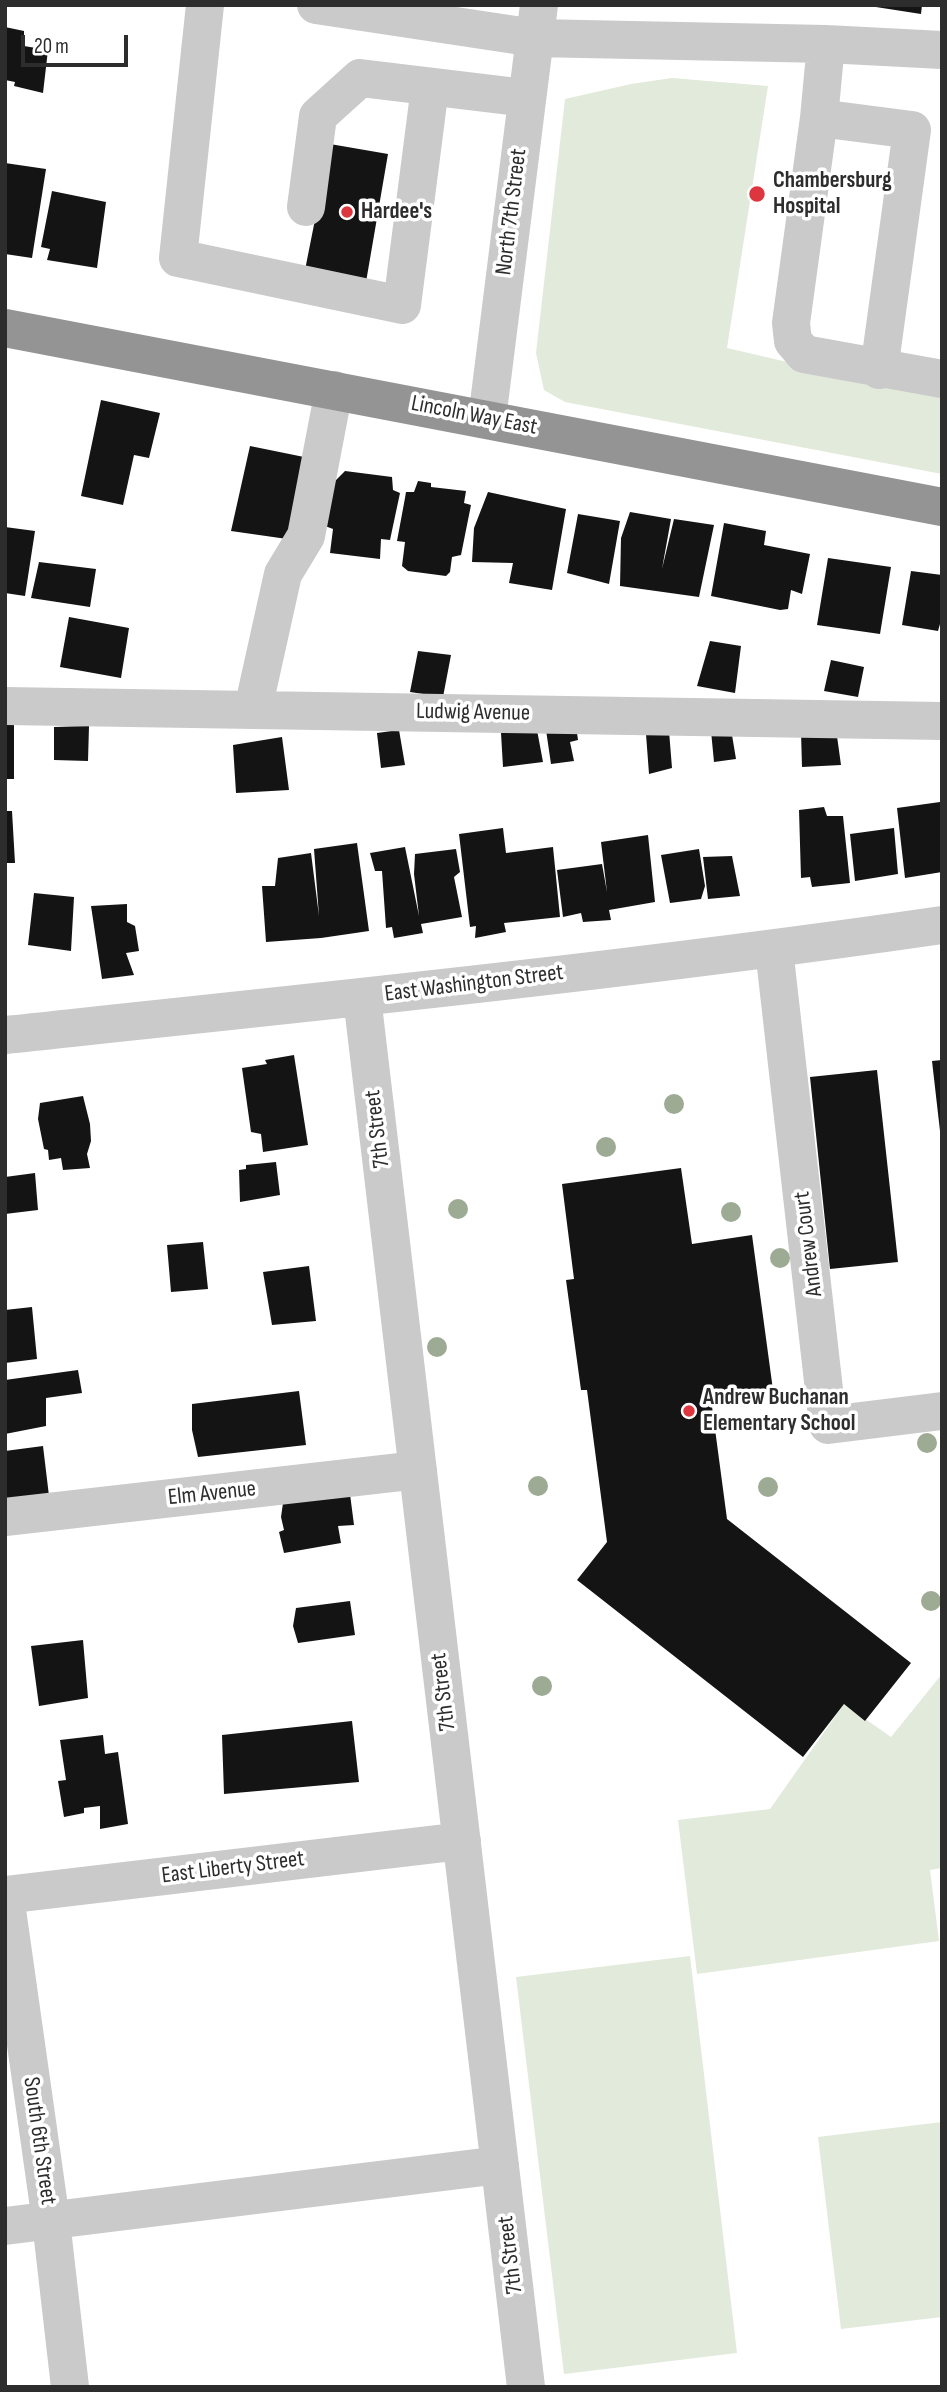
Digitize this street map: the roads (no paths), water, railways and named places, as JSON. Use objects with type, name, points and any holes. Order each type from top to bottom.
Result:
[{"type":"highway","name":"Lincoln Way East","points":[[5,328],[942,507]]},
{"type":"street","points":[[205,5],[178,258],[402,304],[430,87]]},
{"type":"street","points":[[316,5],[826,44],[942,50]]},
{"type":"street","name":"North 7th Street","points":[[487,419],[537,21]]},
{"type":"street","points":[[826,44],[819,118],[791,323],[793,341],[804,354],[880,370],[942,379]]},
{"type":"street","points":[[306,207],[318,116],[360,78],[526,98]]},
{"type":"street","points":[[819,118],[912,130],[880,370]]},
{"type":"street","points":[[253,709],[283,573],[306,536],[334,390]]},
{"type":"street","name":"Ludwig Avenue","points":[[5,706],[942,721]]},
{"type":"street","name":"East Washington Street","points":[[5,1035],[362,998],[774,949],[942,925]]},
{"type":"street","name":"Andrew Court","points":[[774,949],[828,1425],[942,1410]]},
{"type":"street","name":"7th Street","points":[[362,998],[526,2387]]},
{"type":"street","name":"Elm Avenue","points":[[5,1517],[418,1470]]},
{"type":"street","name":"East Liberty Street","points":[[5,1896],[462,1841]]},
{"type":"street","name":"South 6th Street","points":[[5,1896],[51,2221],[70,2387]]},
{"type":"street","points":[[5,2227],[500,2165]]},
{"type":"place","name":"Chambersburg Hospital","points":[[757,194]]},
{"type":"place","name":"Hardee's","points":[[347,212]]},
{"type":"place","name":"Andrew Buchanan Elementary School","points":[[689,1411]]}]
